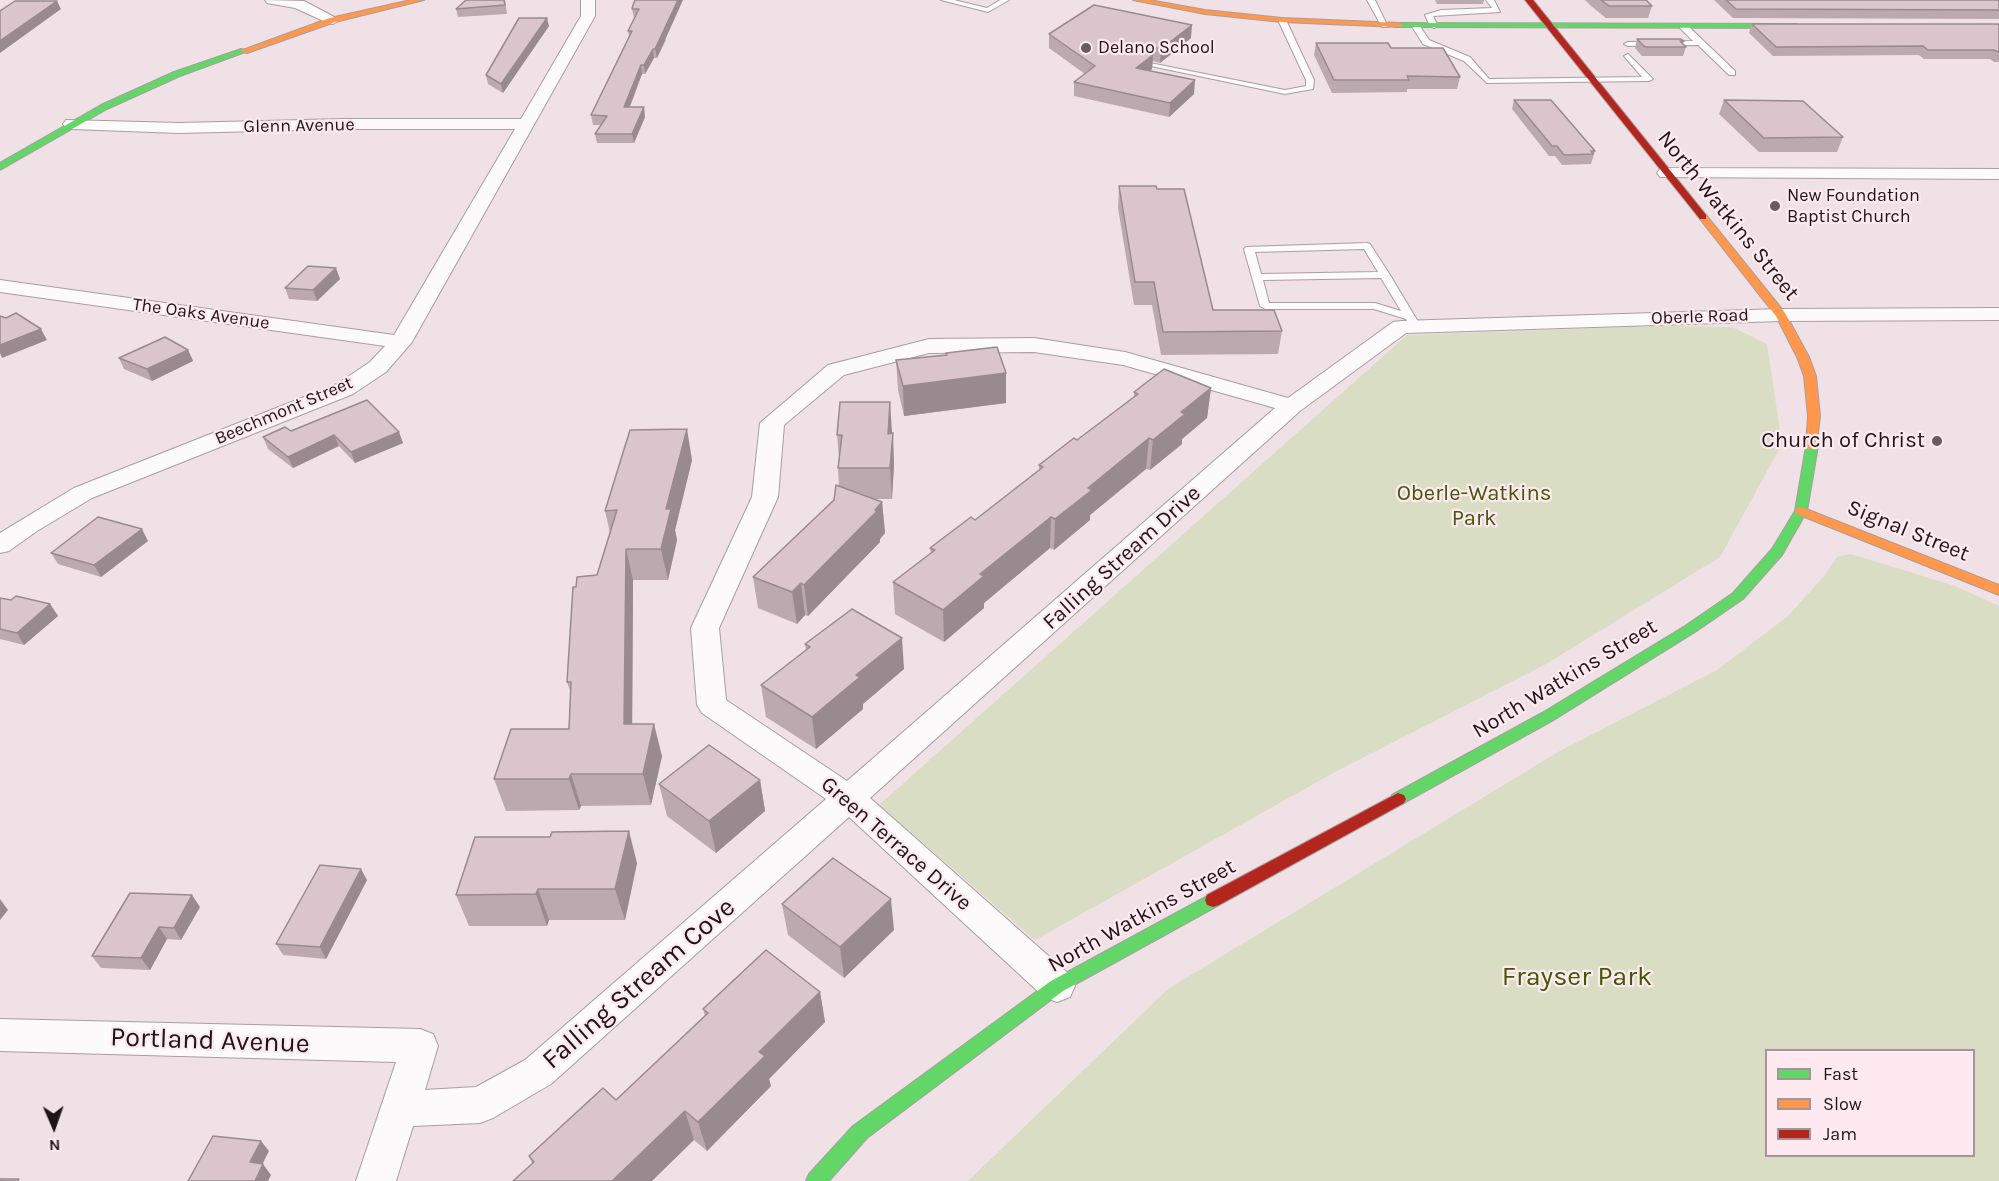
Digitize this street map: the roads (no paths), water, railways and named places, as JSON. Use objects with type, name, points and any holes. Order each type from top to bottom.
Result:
[{"type":"main road","points":[[0,167],[72,124],[124,97],[177,74],[333,20],[420,0]]},
{"type":"main road","points":[[1137,0],[1205,12],[1282,20],[1385,25],[1812,26]]},
{"type":"main road","name":"North Watkins Street","points":[[816,1181],[860,1132],[1057,986],[1547,717],[1690,629],[1738,596],[1778,552],[1801,511],[1812,455],[1814,416],[1810,376],[1803,357],[1781,315],[1529,0]]},
{"type":"main road","name":"Signal Street","points":[[1801,511],[1999,590]]},
{"type":"street","points":[[272,0],[299,4],[333,20]]},
{"type":"street","name":"Beechmont Street","points":[[0,545],[57,507],[102,484],[345,390],[378,367],[401,342],[588,16],[588,0]]},
{"type":"street","name":"Glenn Avenue","points":[[72,124],[179,128],[345,124],[526,124]]},
{"type":"street","points":[[1666,173],[1999,174]]},
{"type":"street","name":"The Oaks Avenue","points":[[0,286],[401,342]]},
{"type":"street","name":"Oberle Road","points":[[1408,323],[1781,315],[1999,314]]},
{"type":"street","name":"Falling Stream Drive","points":[[850,799],[1292,406],[1408,323]]},
{"type":"street","name":"Green Terrace Drive","points":[[1057,986],[850,799],[712,705],[705,628],[765,497],[772,423],[836,370],[929,346],[1034,345],[1125,359],[1292,406]]},
{"type":"street","name":"Falling Stream Cove","points":[[400,1109],[480,1105],[538,1072],[850,799]]},
{"type":"street","name":"Portland Avenue","points":[[0,1035],[420,1046],[400,1109]]},
{"type":"street","points":[[376,1181],[400,1109]]},
{"type":"lane","points":[[945,0],[988,10],[1005,0]]},
{"type":"lane","points":[[1371,0],[1385,25]]},
{"type":"lane","points":[[1434,26],[1429,15],[1460,5],[1493,12],[1497,10],[1489,3]]},
{"type":"lane","points":[[1150,65],[1285,92],[1310,87],[1310,80],[1282,20]]},
{"type":"lane","points":[[1415,25],[1426,42],[1467,59],[1487,81],[1649,80],[1628,56]]},
{"type":"lane","points":[[1683,26],[1731,73]]},
{"type":"lane","points":[[1628,44],[1700,43]]},
{"type":"lane","points":[[1367,246],[1385,275],[1408,323],[1376,306],[1265,306],[1248,249],[1367,246]]},
{"type":"lane","points":[[1257,277],[1385,275]]},
{"type":"place","name":"Delano School","points":[[1086,48]]},
{"type":"place","name":"New Foundation Baptist Church","points":[[1775,206]]},
{"type":"place","name":"Church of Christ","points":[[1937,441]]},
{"type":"park label","name":"Oberle-Watkins Park","points":[[1474,506]]},
{"type":"park label","name":"Frayser Park","points":[[1577,977]]}]
